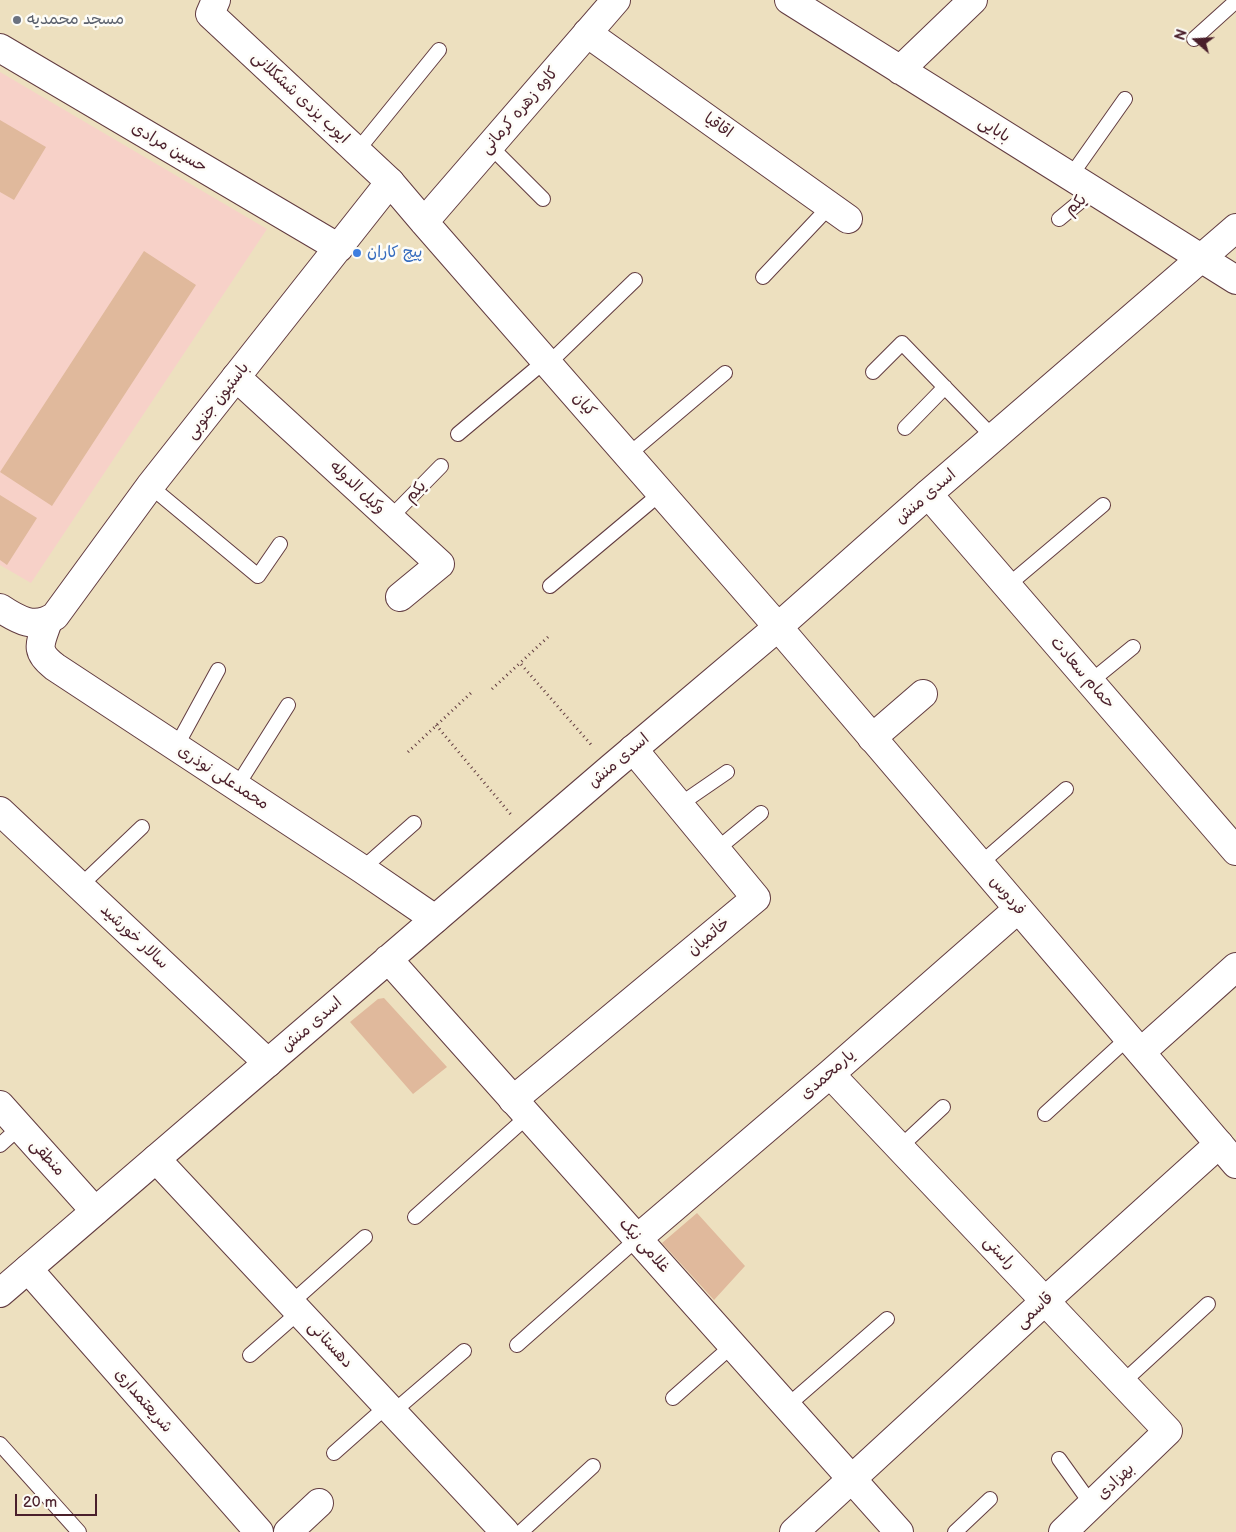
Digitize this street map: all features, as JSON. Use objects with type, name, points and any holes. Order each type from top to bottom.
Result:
[{"type":"street","name":"کاوه زهره کرمانی","points":[[424,222],[616,0]]},
{"type":"street","name":"بابایی","points":[[789,0],[1236,280]]},
{"type":"street","points":[[900,70],[973,0]]},
{"type":"street","name":"ایوب یزدی ششکلانی","points":[[213,7],[390,182]]},
{"type":"street","name":"اقاقیا","points":[[587,33],[839,213]]},
{"type":"street","name":"حسین مرادی","points":[[0,48],[338,248]]},
{"type":"street","name":"باستیون جنوبی","points":[[48,621],[55,616],[150,486],[390,182]]},
{"type":"street","name":"کیان","points":[[390,182],[778,627]]},
{"type":"street","name":"اسدی منش","points":[[0,1293],[778,627],[928,494],[1236,228]]},
{"type":"street","name":"وکیل الدوله","points":[[236,377],[440,564],[400,597]]},
{"type":"street","name":"حمام سعادت","points":[[928,494],[1090,682],[1232,839]]},
{"type":"street","points":[[0,608],[24,621],[32,623],[48,621]]},
{"type":"street","name":"محمدعلی نوذری","points":[[48,621],[40,646],[41,654],[46,660],[435,919]]},
{"type":"street","name":"فردوس","points":[[778,627],[1236,1164]]},
{"type":"street","points":[[872,738],[923,694]]},
{"type":"street","name":"خاتمیان","points":[[521,1108],[756,898],[634,749]]},
{"type":"street","name":"سالار خورشید","points":[[0,811],[268,1063]]},
{"type":"street","name":"یارمحمدی","points":[[637,1239],[830,1074],[1018,909]]},
{"type":"street","name":"غلامی نیک","points":[[388,959],[899,1532]]},
{"type":"street","points":[[1134,1045],[1236,967]]},
{"type":"street","name":"راستی","points":[[830,1074],[1168,1431]]},
{"type":"street","name":"منطقی","points":[[0,1105],[10,1136],[95,1211]]},
{"type":"street","name":"قاسمی","points":[[794,1532],[1219,1144]]},
{"type":"street","name":"دهستانی","points":[[156,1159],[504,1532]]},
{"type":"street","name":"شریعتمداری","points":[[28,1269],[258,1532]]},
{"type":"street","name":"بهزادی","points":[[1063,1532],[1168,1431]]},
{"type":"street","points":[[288,1532],[320,1503]]},
{"type":"lane","points":[[1194,39],[1234,2]]},
{"type":"lane","points":[[357,151],[439,50]]},
{"type":"lane","points":[[1070,177],[1125,99]]},
{"type":"lane","points":[[489,145],[542,199]]},
{"type":"lane","name":"یکم","points":[[1059,219],[1093,191]]},
{"type":"lane","points":[[764,277],[839,213]]},
{"type":"lane","points":[[458,434],[546,362],[635,280]]},
{"type":"lane","points":[[873,372],[902,343],[994,438]]},
{"type":"lane","points":[[628,456],[725,373]]},
{"type":"lane","points":[[905,428],[945,387]]},
{"type":"lane","name":"یکم","points":[[390,518],[441,466]]},
{"type":"lane","points":[[150,486],[258,576],[280,544]]},
{"type":"lane","points":[[550,586],[661,493]]},
{"type":"lane","points":[[1007,586],[1103,505]]},
{"type":"lane","points":[[1090,682],[1133,648]]},
{"type":"lane","points":[[176,747],[218,670]]},
{"type":"lane","points":[[237,786],[288,704]]},
{"type":"lane","points":[[679,805],[727,772]]},
{"type":"lane","points":[[980,864],[1066,789]]},
{"type":"lane","points":[[716,850],[761,813]]},
{"type":"lane","points":[[362,869],[414,823]]},
{"type":"lane","points":[[80,886],[142,827]]},
{"type":"lane","points":[[1045,1114],[1134,1045]]},
{"type":"lane","points":[[899,1148],[943,1107]]},
{"type":"lane","points":[[414,1217],[521,1108]]},
{"type":"lane","points":[[250,1355],[365,1237]]},
{"type":"lane","points":[[517,1345],[637,1239]]},
{"type":"lane","points":[[1122,1383],[1208,1304]]},
{"type":"lane","points":[[787,1406],[887,1319]]},
{"type":"lane","points":[[673,1398],[733,1345]]},
{"type":"lane","points":[[334,1453],[464,1351]]},
{"type":"lane","points":[[0,1444],[79,1532]]},
{"type":"lane","points":[[1059,1459],[1092,1505]]},
{"type":"lane","points":[[521,1532],[593,1466]]},
{"type":"lane","points":[[956,1532],[990,1499]]},
{"type":"path","points":[[492,689],[548,637]]},
{"type":"path","points":[[520,663],[611,768]]},
{"type":"path","points":[[408,752],[472,692]]},
{"type":"path","points":[[436,726],[531,837]]},
{"type":"shaded area","points":[[0,72],[267,229],[31,583],[0,565]]},
{"type":"building","points":[[0,120],[46,147],[14,200],[0,192]]},
{"type":"building","points":[[144,251],[196,285],[52,506],[0,472]]},
{"type":"building","points":[[0,495],[37,518],[7,565],[0,560]]},
{"type":"building","points":[[384,998],[447,1067],[413,1094],[350,1022],[378,999]]},
{"type":"building","points":[[697,1213],[745,1266],[714,1300],[662,1243]]},
{"type":"place","name":"مسجد محمدیه","points":[[17,20]]},
{"type":"place","name":"پیچ کاران","points":[[357,253]]}]
